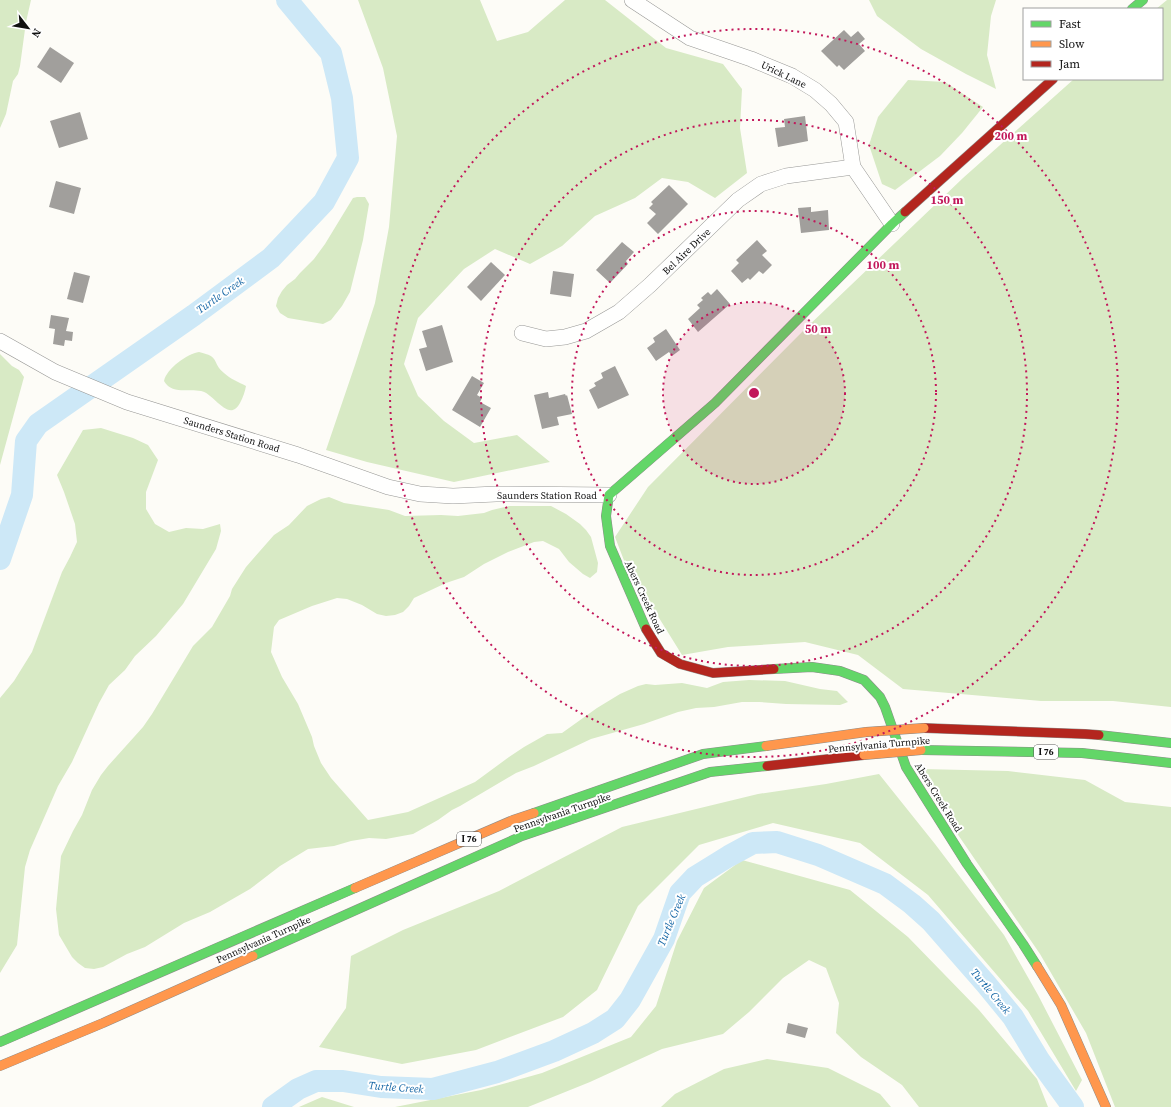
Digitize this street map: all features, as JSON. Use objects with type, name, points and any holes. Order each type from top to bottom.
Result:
[{"type":"main road","points":[[1133,8],[1143,0]]},
{"type":"main road","name":"Saunders Station Road","points":[[609,494],[715,403],[892,224],[1052,80]]},
{"type":"main road","name":"Abers Creek Road","points":[[609,494],[606,516],[610,546],[647,632],[661,653],[680,664],[713,673],[812,667],[840,671],[864,680],[880,697],[906,766],[967,864],[1023,944],[1061,1005],[1106,1107]]},
{"type":"main road","name":"Pennsylvania Turnpike","points":[[0,1042],[513,820],[703,754],[866,732],[924,728],[1084,734],[1171,743]]},
{"type":"main road","name":"Pennsylvania Turnpike","points":[[0,1066],[103,1023],[522,836],[710,772],[921,750],[1082,753],[1171,763]]},
{"type":"street","name":"Urick Lane","points":[[632,0],[690,38],[751,59],[792,76],[815,90],[831,104],[846,122],[853,167],[892,224]]},
{"type":"street","name":"Bel Aire Drive","points":[[522,333],[546,338],[565,337],[586,331],[619,312],[650,285],[738,200],[761,184],[786,176],[853,167]]},
{"type":"street","name":"Saunders Station Road","points":[[0,341],[56,372],[127,402],[298,455],[388,487],[420,494],[453,496],[496,494],[609,494]]},
{"type":"green space","points":[[0,0],[31,0],[26,22],[20,66],[18,74],[13,81],[6,114],[0,128]]},
{"type":"green space","points":[[358,0],[480,0],[497,41],[528,32],[565,0],[605,0],[666,48],[723,64],[742,89],[740,128],[747,173],[715,198],[688,182],[662,178],[635,198],[595,216],[562,246],[530,264],[495,249],[464,269],[418,318],[404,364],[418,396],[444,421],[474,443],[517,435],[550,462],[454,482],[367,462],[326,450],[375,303],[389,227],[397,136],[383,68]]},
{"type":"green space","points":[[869,0],[996,0],[991,16],[987,55],[996,89],[921,49],[877,16]]},
{"type":"green space","points":[[1167,0],[1171,0],[1171,707],[1113,701],[1041,701],[903,689],[858,655],[805,642],[728,647],[682,655],[625,563],[615,537],[648,487],[805,329],[963,178],[1073,80],[1163,80],[1163,8],[1157,8]]},
{"type":"green space","points":[[908,80],[945,82],[983,107],[962,133],[940,156],[895,190],[882,184],[869,145],[878,117]]},
{"type":"green space","points":[[365,197],[369,204],[363,240],[350,292],[342,306],[331,320],[323,324],[288,318],[280,313],[276,306],[278,298],[287,285],[295,279],[314,259],[353,198]]},
{"type":"green space","points":[[199,352],[213,358],[226,375],[246,386],[242,399],[236,409],[226,409],[206,393],[201,391],[176,390],[167,385],[164,381],[169,371],[178,362],[194,353]]},
{"type":"green space","points":[[0,354],[12,366],[19,370],[24,377],[0,465]]},
{"type":"green space","points":[[101,428],[133,438],[148,445],[158,460],[146,492],[146,509],[155,524],[169,532],[186,528],[203,529],[220,524],[221,531],[216,549],[183,604],[156,636],[135,656],[125,670],[109,685],[99,703],[72,762],[58,786],[30,850],[25,867],[17,945],[0,973],[0,698],[14,681],[32,652],[62,572],[77,542],[75,524],[57,475],[83,430]]},
{"type":"green space","points":[[329,497],[344,503],[389,510],[405,516],[458,516],[484,513],[509,506],[551,506],[566,514],[586,530],[591,537],[598,563],[597,572],[590,578],[569,562],[559,549],[543,541],[534,542],[508,552],[484,564],[464,577],[446,583],[414,598],[403,612],[395,615],[386,616],[377,614],[362,605],[347,599],[337,598],[312,606],[279,620],[274,627],[271,652],[282,677],[298,704],[321,763],[331,778],[368,820],[408,812],[475,782],[524,747],[547,734],[562,733],[597,708],[620,694],[646,684],[655,685],[682,683],[707,688],[723,682],[749,680],[785,681],[820,689],[837,691],[848,702],[840,705],[742,702],[714,707],[696,708],[678,712],[644,724],[591,739],[516,773],[413,834],[386,839],[369,838],[334,846],[308,849],[280,866],[250,889],[210,912],[184,923],[145,947],[127,954],[103,967],[94,969],[85,968],[72,957],[59,935],[56,909],[61,856],[82,815],[92,790],[108,766],[143,727],[152,714],[193,646],[212,627],[230,596],[232,589],[246,567],[274,535],[289,525],[307,506]]},
{"type":"green space","points":[[922,769],[1008,771],[1085,780],[1125,802],[1171,807],[1171,1107],[1115,1107],[1086,1033],[1040,954],[932,797]]},
{"type":"green space","points":[[879,774],[935,844],[1004,935],[1038,995],[1082,1080],[1076,1091],[1028,1011],[928,895],[860,843],[773,823],[699,845],[638,906],[597,990],[563,1017],[476,1050],[402,1064],[319,1047],[346,1008],[351,956],[403,930],[499,891],[622,827],[758,794],[826,784]]},
{"type":"green space","points":[[742,860],[850,890],[908,937],[979,1010],[1037,1079],[1048,1107],[919,1107],[902,1085],[861,1057],[836,1033],[839,1003],[826,968],[809,960],[783,978],[749,1012],[723,1034],[662,1049],[590,1082],[528,1107],[395,1107],[481,1090],[542,1073],[631,1037],[656,1006],[677,941],[704,888]]},
{"type":"green space","points":[[767,1059],[828,1068],[880,1094],[891,1107],[661,1107],[675,1094],[724,1069]]},
{"type":"green space","points":[[322,1097],[354,1107],[299,1107]]},
{"type":"building","points":[[844,30],[851,37],[858,31],[865,39],[859,44],[865,51],[844,70],[839,65],[837,67],[821,51]]},
{"type":"building","points":[[50,47],[74,63],[61,83],[37,67]]},
{"type":"building","points":[[80,112],[88,139],[59,148],[50,121]]},
{"type":"building","points":[[805,116],[808,141],[778,147],[775,128],[785,127],[784,119]]},
{"type":"building","points":[[56,181],[81,188],[74,214],[49,207]]},
{"type":"building","points":[[669,185],[688,204],[658,234],[647,223],[656,214],[649,208],[653,204],[651,202]]},
{"type":"building","points":[[811,207],[811,212],[828,210],[829,230],[801,233],[798,208]]},
{"type":"building","points":[[757,240],[767,251],[762,255],[772,265],[763,274],[759,271],[750,280],[748,278],[742,283],[731,271],[739,263],[736,260]]},
{"type":"building","points":[[622,242],[634,252],[626,261],[628,264],[610,283],[596,270]]},
{"type":"building","points":[[491,262],[505,275],[481,301],[467,287]]},
{"type":"building","points":[[553,271],[574,274],[571,297],[550,294]]},
{"type":"building","points":[[74,272],[90,276],[83,303],[67,299]]},
{"type":"building","points":[[717,289],[730,304],[698,332],[688,319],[700,308],[697,305],[703,300],[701,298],[708,292],[711,295]]},
{"type":"building","points":[[51,315],[69,318],[66,331],[73,332],[72,341],[65,340],[64,346],[53,344],[55,329],[49,328]]},
{"type":"building","points":[[442,325],[453,362],[426,371],[419,349],[427,347],[422,331]]},
{"type":"building","points":[[666,329],[680,350],[672,356],[669,352],[656,361],[647,348],[655,342],[653,338]]},
{"type":"building","points":[[615,366],[629,395],[598,409],[589,390],[596,386],[594,383],[603,378],[601,373]]},
{"type":"building","points":[[472,376],[484,383],[477,395],[482,398],[480,402],[491,408],[480,427],[452,410]]},
{"type":"building","points":[[548,392],[549,398],[565,394],[566,396],[567,395],[572,414],[557,417],[559,425],[542,429],[534,395]]},
{"type":"building","points":[[788,1023],[808,1028],[805,1038],[786,1033]]},
{"type":"waterway","name":"Turtle Creek","points":[[0,559],[22,495],[26,441],[38,424],[194,315],[271,258],[324,202],[348,158],[342,98],[331,53],[287,0]]},
{"type":"waterway","name":"Turtle Creek","points":[[273,1107],[298,1089],[316,1081],[343,1081],[381,1087],[433,1089],[497,1072],[554,1051],[593,1033],[615,1019],[630,1000],[664,939],[680,893],[695,877],[753,843],[777,842],[818,855],[885,884],[912,904],[931,921],[1013,1017],[1039,1060],[1073,1107]]},
{"type":"traffic: fast","points":[[1133,8],[1143,0]]},
{"type":"traffic: fast","points":[[646,629],[610,546],[606,516],[609,495],[715,403],[905,212]]},
{"type":"traffic: fast","points":[[774,669],[812,667],[840,671],[864,680],[880,697],[885,707],[906,767],[967,864],[1037,966]]},
{"type":"traffic: fast","points":[[1099,735],[1171,743]]},
{"type":"traffic: fast","points":[[534,813],[703,754],[766,746]]},
{"type":"traffic: fast","points":[[921,750],[1082,753],[1171,763]]},
{"type":"traffic: fast","points":[[253,956],[522,836],[710,772],[767,766]]},
{"type":"traffic: fast","points":[[0,1042],[355,888]]},
{"type":"traffic: slow","points":[[866,732],[924,728]]},
{"type":"traffic: slow","points":[[766,746],[866,732]]},
{"type":"traffic: slow","points":[[864,755],[921,750]]},
{"type":"traffic: slow","points":[[355,888],[513,820],[534,813]]},
{"type":"traffic: slow","points":[[0,1066],[103,1023],[253,956]]},
{"type":"traffic: slow","points":[[1037,966],[1061,1005],[1106,1107]]},
{"type":"traffic: jam","points":[[905,212],[1052,80]]},
{"type":"traffic: jam","points":[[646,629],[661,653],[680,664],[713,673],[774,669]]},
{"type":"traffic: jam","points":[[924,728],[1099,735]]},
{"type":"traffic: jam","points":[[767,766],[864,755]]}]
